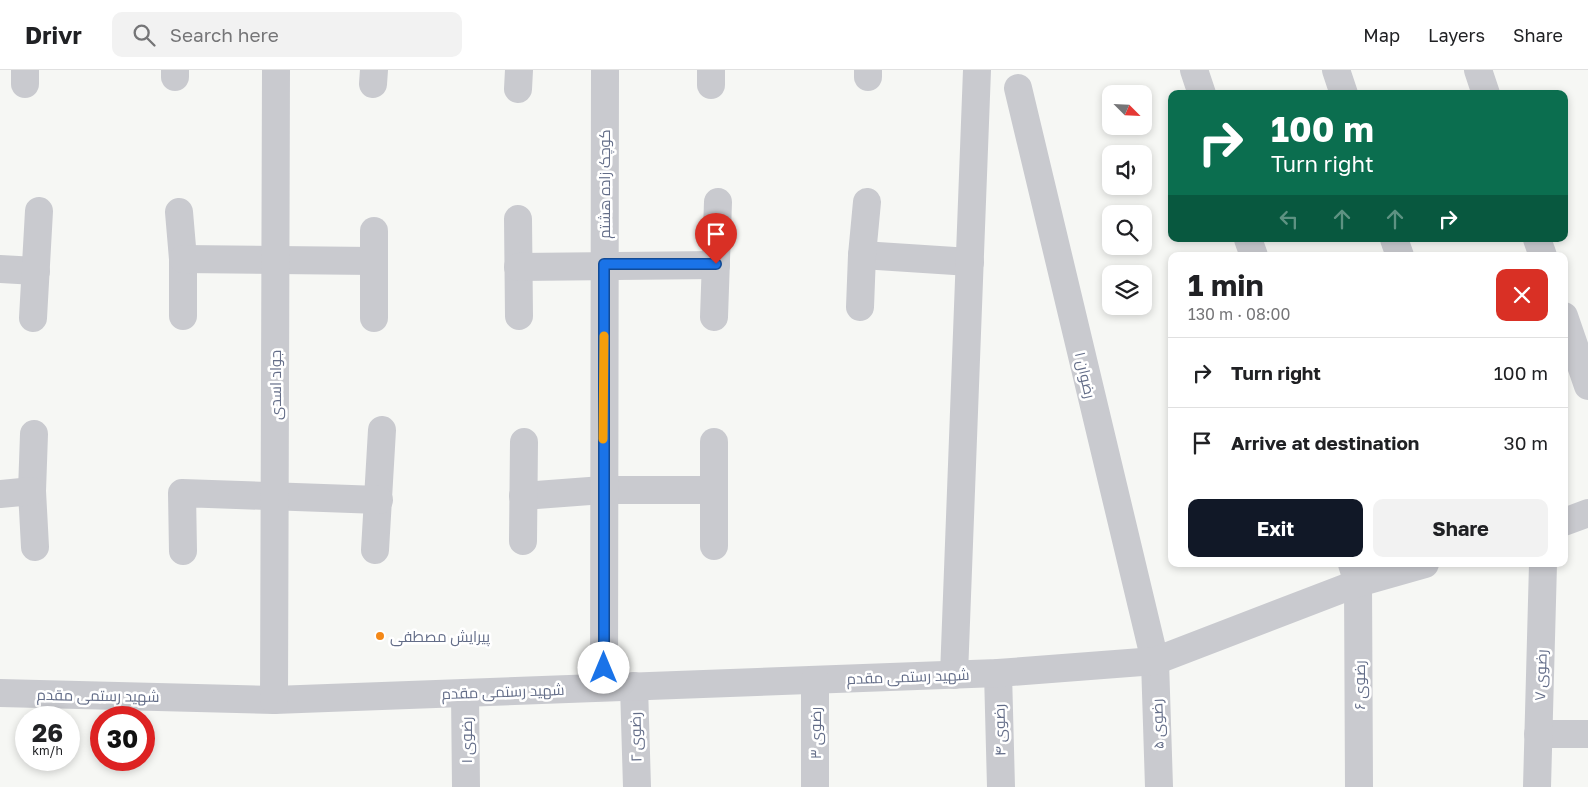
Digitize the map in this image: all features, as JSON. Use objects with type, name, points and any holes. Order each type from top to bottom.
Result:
[{"type":"street","name":"جواد اسدی","points":[[274,700],[276,70]]},
{"type":"street","name":"کوچک زاده هشتم","points":[[604,687],[605,70]]},
{"type":"street","points":[[954,675],[977,70]]},
{"type":"street","points":[[1194,70],[1201,90]]},
{"type":"street","points":[[1336,70],[1343,90]]},
{"type":"street","points":[[1478,70],[1485,90]]},
{"type":"street","name":"رضوان ۱","points":[[1018,88],[1155,661]]},
{"type":"street","points":[[714,317],[718,202]]},
{"type":"street","points":[[860,307],[867,202]]},
{"type":"street","points":[[34,318],[39,211]]},
{"type":"street","points":[[179,212],[183,259],[183,316]]},
{"type":"street","points":[[518,219],[519,316]]},
{"type":"street","points":[[374,231],[374,318]]},
{"type":"street","points":[[862,255],[970,262]]},
{"type":"street","points":[[183,259],[373,261]]},
{"type":"street","points":[[518,267],[604,264],[716,264]]},
{"type":"street","points":[[0,269],[36,271]]},
{"type":"street","points":[[1568,328],[1588,386]]},
{"type":"street","points":[[375,550],[382,430]]},
{"type":"street","points":[[34,434],[32,491],[35,547]]},
{"type":"street","points":[[523,541],[524,442]]},
{"type":"street","points":[[714,442],[714,546]]},
{"type":"street","points":[[523,496],[603,490],[714,490]]},
{"type":"street","points":[[0,494],[32,491]]},
{"type":"street","points":[[183,551],[182,493],[274,498],[379,500]]},
{"type":"street","points":[[1568,520],[1588,513]]},
{"type":"street","name":"شهید رستمی مقدم","points":[[0,693],[274,700],[954,675],[1155,661],[1355,574],[1404,567]]},
{"type":"street","name":"رضوی ۷","points":[[1537,787],[1543,567]]},
{"type":"street","name":"رضوی ۶","points":[[1355,574],[1359,787]]},
{"type":"street","name":"رضوی ۵","points":[[1155,661],[1159,787]]},
{"type":"street","name":"رضوی ۴","points":[[998,673],[1001,787]]},
{"type":"street","name":"رضوی ۳","points":[[815,787],[816,680]]},
{"type":"street","name":"رضوی ۲","points":[[634,686],[637,787]]},
{"type":"street","name":"رضوی ۱","points":[[465,693],[466,787]]},
{"type":"street","points":[[1538,734],[1588,734]]},
{"type":"slow traffic","points":[[603,439],[604,336]]},
{"type":"place","name":"پیرایش مصطفی","points":[[380,636]]},
{"type":"route","points":[[604,668],[604,264],[716,264]]}]
